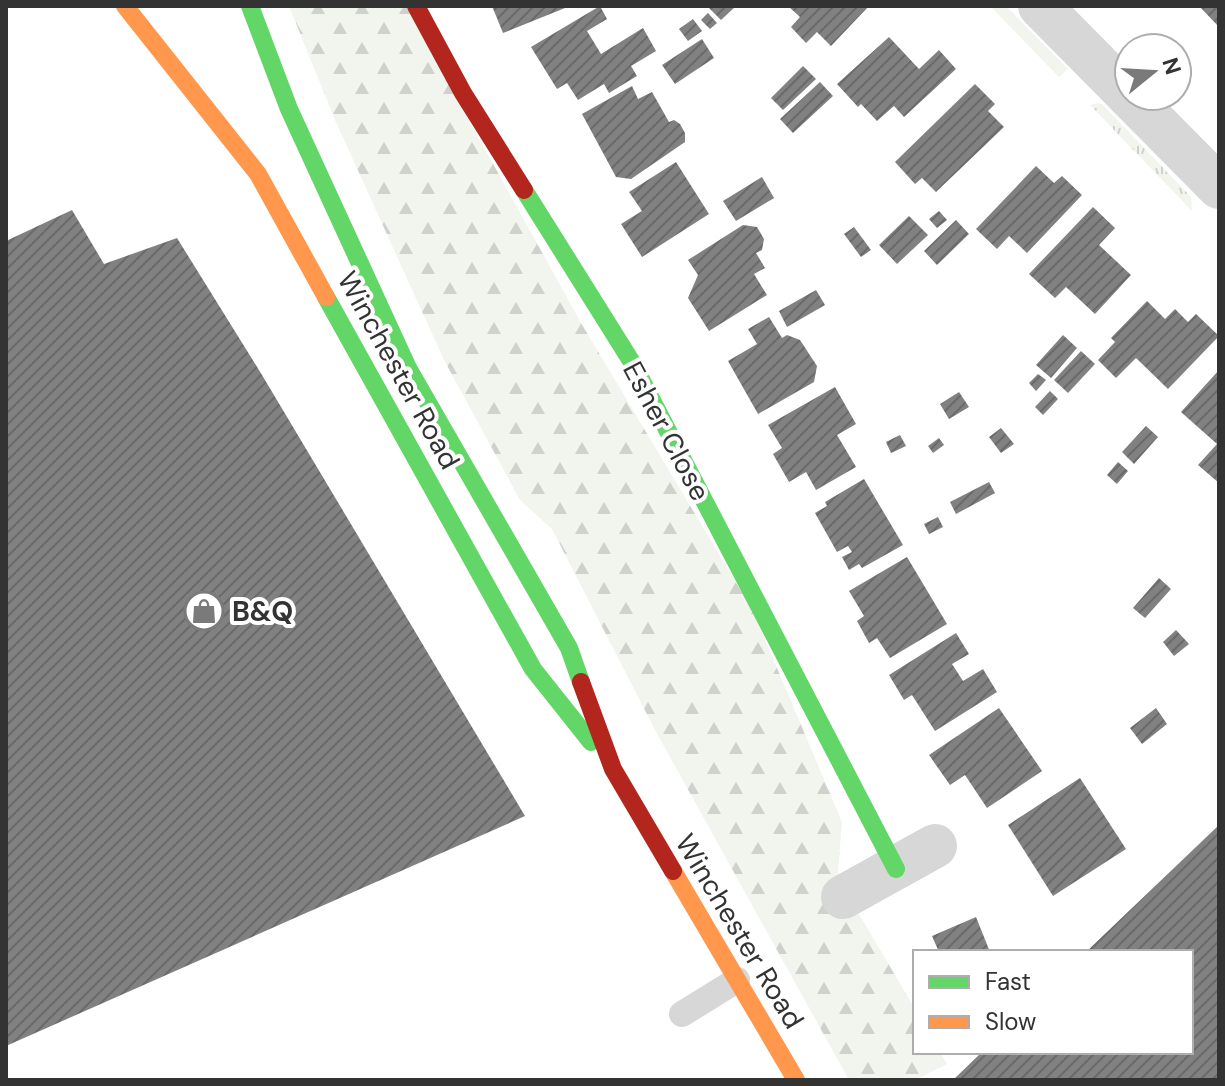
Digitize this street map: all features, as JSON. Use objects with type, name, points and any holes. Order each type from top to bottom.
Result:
[{"type":"street","name":"Winchester Road","points":[[125,6],[258,174],[533,669],[613,769],[796,1080]]},
{"type":"street","name":"Winchester Road","points":[[250,6],[289,109],[408,368],[569,648],[613,769]]},
{"type":"street","name":"Esher Close","points":[[416,6],[463,93],[633,364],[896,869]]},
{"type":"street","points":[[1040,6],[1113,80]]},
{"type":"street","points":[[1145,112],[1219,187]]},
{"type":"street","points":[[843,897],[935,846]]},
{"type":"lane","points":[[682,1014],[737,980]]},
{"type":"green space","points":[[289,6],[406,6],[581,323],[753,611],[842,822],[837,885],[842,918],[859,914],[913,1006],[913,1054],[941,1054],[947,1064],[915,1080],[849,1080],[655,730],[552,529],[520,500],[444,360],[335,120]]},
{"type":"green space","points":[[990,6],[1006,6],[1068,69],[1059,77]]},
{"type":"green space","points":[[1102,104],[1191,197],[1192,211],[1090,105]]},
{"type":"building","points":[[492,6],[570,6],[503,33]]},
{"type":"building","points":[[600,6],[607,19],[587,31],[601,54],[643,28],[656,51],[631,66],[637,76],[609,93],[604,84],[578,100],[567,83],[557,89],[531,47]]},
{"type":"building","points":[[707,6],[736,6],[721,20]]},
{"type":"building","points":[[788,6],[869,6],[831,46],[817,32],[806,43],[791,27],[800,17]]},
{"type":"building","points":[[1199,6],[1219,6],[1219,27]]},
{"type":"building","points":[[708,13],[717,23],[710,29],[701,20]]},
{"type":"building","points":[[693,19],[702,31],[688,41],[679,29]]},
{"type":"building","points":[[889,37],[919,69],[939,50],[956,69],[904,117],[894,106],[877,121],[861,104],[858,107],[837,84]]},
{"type":"building","points":[[702,39],[714,58],[675,84],[662,65]]},
{"type":"building","points":[[803,66],[816,79],[783,110],[771,98]]},
{"type":"building","points":[[820,82],[833,96],[793,133],[780,119]]},
{"type":"building","points":[[975,84],[995,104],[988,111],[1004,127],[936,192],[922,178],[915,184],[895,162]]},
{"type":"building","points":[[632,86],[638,99],[652,92],[669,122],[674,120],[680,124],[685,133],[685,142],[631,179],[616,177],[582,114]]},
{"type":"building","points":[[676,162],[709,214],[642,257],[621,224],[642,211],[629,192]]},
{"type":"building","points":[[1036,166],[1054,183],[1062,176],[1082,195],[1027,253],[1009,236],[997,249],[976,229]]},
{"type":"building","points":[[762,177],[774,198],[736,221],[723,201]]},
{"type":"building","points":[[1093,207],[1115,228],[1099,245],[1131,275],[1095,314],[1066,287],[1055,298],[1029,274]]},
{"type":"building","name":"B&Q","points":[[72,210],[104,264],[177,238],[525,816],[6,1046],[6,241]]},
{"type":"building","points":[[939,211],[947,220],[937,228],[929,219]]},
{"type":"building","points":[[909,216],[928,235],[897,264],[879,245]]},
{"type":"building","points":[[956,220],[969,234],[937,265],[924,251]]},
{"type":"building","points":[[743,225],[757,227],[764,239],[762,250],[756,253],[765,268],[754,274],[767,295],[709,331],[688,298],[698,275],[688,260]]},
{"type":"building","points":[[854,227],[871,250],[861,257],[844,234]]},
{"type":"building","points":[[816,290],[825,305],[787,327],[779,311]]},
{"type":"building","points":[[1147,301],[1165,319],[1175,309],[1188,322],[1196,314],[1219,336],[1168,389],[1136,358],[1116,378],[1098,360],[1115,342],[1111,338]]},
{"type":"building","points":[[769,317],[782,338],[787,335],[800,340],[817,366],[814,382],[758,414],[728,361],[757,344],[748,329]]},
{"type":"building","points":[[1063,335],[1077,348],[1051,378],[1036,365]]},
{"type":"building","points":[[1081,351],[1095,364],[1068,393],[1054,380]]},
{"type":"building","points":[[1219,370],[1219,483],[1198,465],[1217,444],[1181,412]]},
{"type":"building","points":[[1038,374],[1046,380],[1036,391],[1029,383]]},
{"type":"building","points":[[835,387],[856,424],[837,435],[856,467],[816,490],[806,472],[789,482],[773,454],[782,448],[768,425]]},
{"type":"building","points":[[1050,391],[1058,399],[1043,415],[1035,407]]},
{"type":"building","points":[[959,392],[969,407],[949,419],[940,404]]},
{"type":"building","points":[[1146,426],[1158,437],[1134,464],[1122,452]]},
{"type":"building","points":[[1001,428],[1014,444],[1001,453],[989,437]]},
{"type":"building","points":[[900,435],[906,446],[891,453],[886,442]]},
{"type":"building","points":[[939,438],[944,445],[933,453],[928,446]]},
{"type":"building","points":[[1118,462],[1128,471],[1117,484],[1107,475]]},
{"type":"building","points":[[864,479],[903,545],[862,568],[859,564],[849,570],[842,557],[852,552],[848,546],[837,552],[815,513],[827,506],[825,502]]},
{"type":"building","points":[[989,482],[995,493],[956,514],[950,502]]},
{"type":"building","points":[[938,517],[943,527],[929,534],[924,524]]},
{"type":"building","points":[[907,557],[947,624],[890,658],[877,638],[869,643],[857,621],[864,616],[849,591]]},
{"type":"building","points":[[1159,578],[1171,589],[1145,618],[1133,608]]},
{"type":"building","points":[[1176,630],[1189,644],[1174,656],[1163,642]]},
{"type":"building","points":[[956,633],[969,654],[952,664],[963,681],[983,669],[997,692],[935,731],[912,695],[904,700],[889,675]]},
{"type":"building","points":[[999,708],[1042,771],[987,808],[965,775],[950,785],[929,755]]},
{"type":"building","points":[[1156,708],[1167,724],[1142,744],[1130,728]]},
{"type":"building","points":[[1080,778],[1126,849],[1053,896],[1008,825]]},
{"type":"building","points":[[1219,825],[1219,1080],[953,1080],[980,1054],[1193,1054],[1193,950],[1088,950]]},
{"type":"building","points":[[976,917],[989,950],[938,950],[932,936]]},
{"type":"traffic: fast","points":[[250,6],[289,109],[408,368],[569,648],[581,682]]},
{"type":"traffic: fast","points":[[524,190],[633,364],[896,869]]},
{"type":"traffic: fast","points":[[326,297],[533,669],[591,742]]},
{"type":"traffic: slow","points":[[125,6],[258,174],[326,297]]},
{"type":"traffic: slow","points":[[673,871],[796,1080]]},
{"type":"traffic: jam","points":[[416,6],[463,93],[524,190]]},
{"type":"traffic: jam","points":[[581,682],[613,769],[673,871]]},
{"type":"place","name":"B&Q","points":[[204,611]]}]
